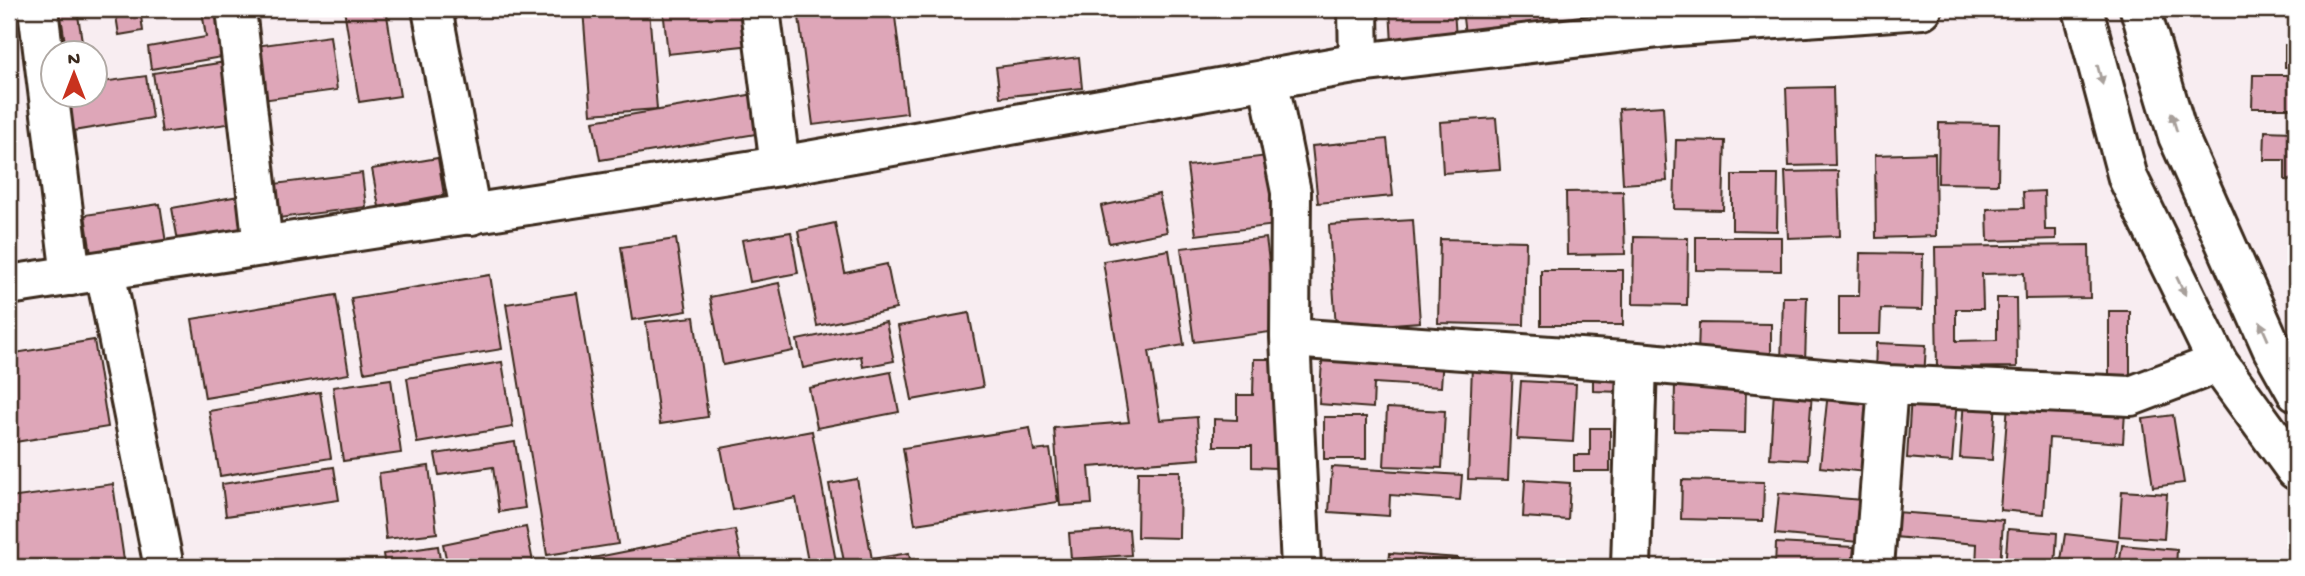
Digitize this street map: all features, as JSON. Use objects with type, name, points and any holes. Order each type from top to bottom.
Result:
[{"type":"street","points":[[38,9],[88,273],[164,567]]},
{"type":"street","points":[[236,9],[263,247]]},
{"type":"street","points":[[432,9],[471,215]]},
{"type":"street","points":[[760,9],[780,166]]},
{"type":"street","points":[[1358,9],[1359,63]]},
{"type":"street","points":[[9,285],[780,166],[1359,63],[1677,26],[1922,9]]},
{"type":"street","points":[[2083,9],[2128,178],[2218,363],[2296,470]]},
{"type":"street","points":[[2140,9],[2178,136],[2273,350],[2296,391]]},
{"type":"street","points":[[1268,78],[1291,192],[1290,338],[1301,567]]},
{"type":"street","points":[[1290,338],[1637,362],[1888,385],[2131,396],[2218,363]]},
{"type":"street","points":[[1631,567],[1637,362]]},
{"type":"street","points":[[1874,567],[1888,385]]},
{"type":"building","points":[[60,9],[77,9],[82,38],[64,38]]},
{"type":"building","points":[[115,9],[140,9],[143,31],[119,35]]},
{"type":"building","points":[[219,9],[239,54],[151,69],[148,47],[206,37],[202,11]]},
{"type":"building","points":[[344,9],[386,9],[400,96],[359,102]]},
{"type":"building","points":[[583,9],[649,9],[657,109],[591,114]]},
{"type":"building","points":[[663,9],[748,9],[752,45],[668,54]]},
{"type":"building","points":[[798,9],[894,9],[907,113],[813,125]]},
{"type":"building","points":[[1390,9],[1454,9],[1456,39],[1392,44]]},
{"type":"building","points":[[1462,9],[1543,9],[1545,27],[1465,35]]},
{"type":"building","points":[[330,36],[337,90],[262,100],[255,46]]},
{"type":"building","points":[[2285,45],[2296,45],[2296,67],[2285,67]]},
{"type":"building","points":[[1079,57],[1082,88],[1000,97],[996,67]]},
{"type":"building","points":[[226,62],[235,123],[162,133],[153,73]]},
{"type":"building","points":[[2253,75],[2296,75],[2296,181],[2285,180],[2285,160],[2264,160],[2265,131],[2293,132],[2293,108],[2252,108]]},
{"type":"building","points":[[146,76],[152,118],[73,131],[69,108],[108,108],[108,81]]},
{"type":"building","points":[[1833,87],[1835,165],[1789,166],[1786,88]]},
{"type":"building","points":[[761,93],[768,132],[600,160],[593,121]]},
{"type":"building","points":[[1663,106],[1667,181],[1623,184],[1619,109]]},
{"type":"building","points":[[1496,118],[1500,169],[1443,173],[1440,122]]},
{"type":"building","points":[[1939,123],[1999,124],[1998,184],[1938,183]]},
{"type":"building","points":[[1387,139],[1393,196],[1318,203],[1312,146]]},
{"type":"building","points":[[1676,140],[1725,141],[1723,210],[1674,209]]},
{"type":"building","points":[[1935,153],[1936,236],[1876,238],[1875,155]]},
{"type":"building","points":[[1267,156],[1276,225],[1196,235],[1187,166]]},
{"type":"building","points":[[438,158],[444,195],[379,207],[372,169]]},
{"type":"building","points":[[1838,171],[1840,236],[1788,238],[1785,172]]},
{"type":"building","points":[[362,173],[366,207],[279,218],[274,184]]},
{"type":"building","points":[[1732,175],[1778,175],[1777,231],[1732,230]]},
{"type":"building","points":[[1623,191],[1625,254],[1567,255],[1566,192]]},
{"type":"building","points":[[2044,191],[2045,230],[2056,230],[2056,239],[1988,241],[1987,209],[2024,208],[2023,192]]},
{"type":"building","points":[[250,194],[256,227],[178,241],[172,208]]},
{"type":"building","points":[[1159,194],[1167,232],[1109,243],[1101,206]]},
{"type":"building","points":[[160,204],[166,243],[91,254],[85,215]]},
{"type":"building","points":[[1413,220],[1420,322],[1336,328],[1329,225]]},
{"type":"building","points":[[835,223],[845,273],[887,264],[896,309],[817,326],[798,231]]},
{"type":"building","points":[[791,232],[798,273],[750,282],[742,240]]},
{"type":"building","points":[[1634,237],[1688,238],[1687,305],[1633,304]]},
{"type":"building","points":[[1696,237],[1781,237],[1781,271],[1696,270]]},
{"type":"building","points":[[1266,238],[1278,331],[1194,342],[1181,248]]},
{"type":"building","points":[[676,239],[687,311],[632,320],[621,247]]},
{"type":"building","points":[[1440,239],[1526,241],[1524,325],[1438,323]]},
{"type":"building","points":[[2089,245],[2090,298],[2025,299],[2024,273],[1982,274],[1983,309],[1956,309],[1956,341],[1997,340],[1997,298],[2016,298],[2017,367],[1937,368],[1935,247]]},
{"type":"building","points":[[1169,250],[1184,345],[1149,351],[1160,420],[1197,417],[1200,459],[1089,467],[1092,504],[1060,506],[1054,428],[1129,422],[1103,261]]},
{"type":"building","points":[[1860,253],[1923,254],[1922,310],[1881,309],[1880,334],[1839,334],[1839,296],[1859,296]]},
{"type":"building","points":[[1541,270],[1623,270],[1623,325],[1541,325]]},
{"type":"building","points":[[490,275],[502,349],[364,372],[351,298]]},
{"type":"building","points":[[779,283],[793,351],[723,365],[710,297]]},
{"type":"building","points":[[577,293],[618,544],[547,555],[506,304]]},
{"type":"building","points":[[336,295],[349,374],[205,398],[192,319]]},
{"type":"building","points":[[1783,297],[1807,297],[1805,363],[1781,363]]},
{"type":"building","points":[[2109,311],[2130,311],[2130,386],[2109,386]]},
{"type":"building","points":[[969,313],[983,387],[912,400],[898,326]]},
{"type":"building","points":[[694,317],[708,417],[660,424],[646,322]]},
{"type":"building","points":[[886,322],[894,361],[863,367],[861,356],[803,368],[797,340]]},
{"type":"building","points":[[1699,323],[1771,324],[1771,358],[1698,357]]},
{"type":"building","points":[[94,340],[108,427],[9,443],[9,354]]},
{"type":"building","points":[[1876,343],[1926,345],[1924,377],[1875,375]]},
{"type":"building","points":[[1323,348],[1443,356],[1441,387],[1374,383],[1373,408],[1319,404]]},
{"type":"building","points":[[1254,359],[1278,359],[1277,468],[1252,467],[1252,446],[1214,446],[1214,419],[1237,420],[1237,395],[1253,395]]},
{"type":"building","points":[[502,362],[513,427],[417,443],[407,378]]},
{"type":"building","points":[[1472,365],[1513,367],[1508,480],[1468,479]]},
{"type":"building","points":[[891,372],[899,412],[817,428],[809,388]]},
{"type":"building","points":[[1593,378],[1622,378],[1621,392],[1593,391]]},
{"type":"building","points":[[391,379],[401,453],[343,461],[333,387]]},
{"type":"building","points":[[1521,381],[1576,384],[1573,442],[1517,439]]},
{"type":"building","points":[[1675,383],[1746,385],[1745,433],[1674,431]]},
{"type":"building","points":[[1774,390],[1812,392],[1807,460],[1770,458]]},
{"type":"building","points":[[320,392],[331,458],[220,476],[209,411]]},
{"type":"building","points":[[1828,392],[1873,396],[1865,472],[1820,467]]},
{"type":"building","points":[[1911,396],[1957,399],[1952,462],[1907,458]]},
{"type":"building","points":[[1964,399],[1996,401],[1992,460],[1960,458]]},
{"type":"building","points":[[2008,403],[2125,412],[2123,443],[2049,438],[2044,514],[2000,510]]},
{"type":"building","points":[[1387,408],[1445,411],[1442,468],[1384,466]]},
{"type":"building","points":[[2173,415],[2184,483],[2153,487],[2143,419]]},
{"type":"building","points":[[1324,417],[1366,417],[1366,459],[1324,459]]},
{"type":"building","points":[[1030,428],[1034,451],[1050,449],[1058,502],[915,524],[903,448]]},
{"type":"building","points":[[1590,428],[1610,428],[1610,471],[1574,471],[1574,455],[1590,455]]},
{"type":"building","points":[[812,431],[837,567],[809,567],[796,498],[733,510],[721,448]]},
{"type":"building","points":[[515,442],[525,508],[499,512],[493,467],[439,475],[435,454]]},
{"type":"building","points":[[429,466],[437,533],[386,539],[379,473]]},
{"type":"building","points":[[334,467],[339,500],[226,516],[222,484]]},
{"type":"building","points":[[1332,467],[1462,475],[1460,500],[1390,495],[1389,516],[1329,512]]},
{"type":"building","points":[[1138,471],[1180,471],[1179,538],[1137,537]]},
{"type":"building","points":[[857,479],[872,559],[909,553],[911,567],[845,567],[829,484]]},
{"type":"building","points":[[1525,480],[1570,483],[1568,520],[1523,517]]},
{"type":"building","points":[[1682,480],[1764,482],[1763,521],[1681,519]]},
{"type":"building","points":[[113,484],[125,567],[17,567],[9,498]]},
{"type":"building","points":[[2122,491],[2167,494],[2164,539],[2119,536]]},
{"type":"building","points":[[1779,493],[1862,500],[1858,542],[1775,534]]},
{"type":"building","points":[[1896,512],[2003,520],[2000,567],[1976,567],[1977,544],[1894,537]]},
{"type":"building","points":[[526,527],[534,567],[448,567],[443,544]]},
{"type":"building","points":[[1129,529],[1131,555],[1071,559],[1069,533]]},
{"type":"building","points":[[2008,529],[2057,533],[2055,567],[2005,567]]},
{"type":"building","points":[[735,530],[743,567],[563,567],[562,564]]},
{"type":"building","points":[[2065,534],[2118,540],[2114,567],[2060,567]]},
{"type":"building","points":[[1776,543],[1854,547],[1852,567],[1775,567]]},
{"type":"building","points":[[2122,545],[2177,550],[2176,567],[2119,567]]},
{"type":"building","points":[[438,546],[441,567],[385,567],[383,554]]},
{"type":"building","points":[[1390,553],[1458,558],[1458,567],[1389,567]]},
{"type":"building","points":[[348,559],[349,567],[278,567]]},
{"type":"building","points":[[1681,559],[1768,565],[1768,567],[1680,567]]}]
